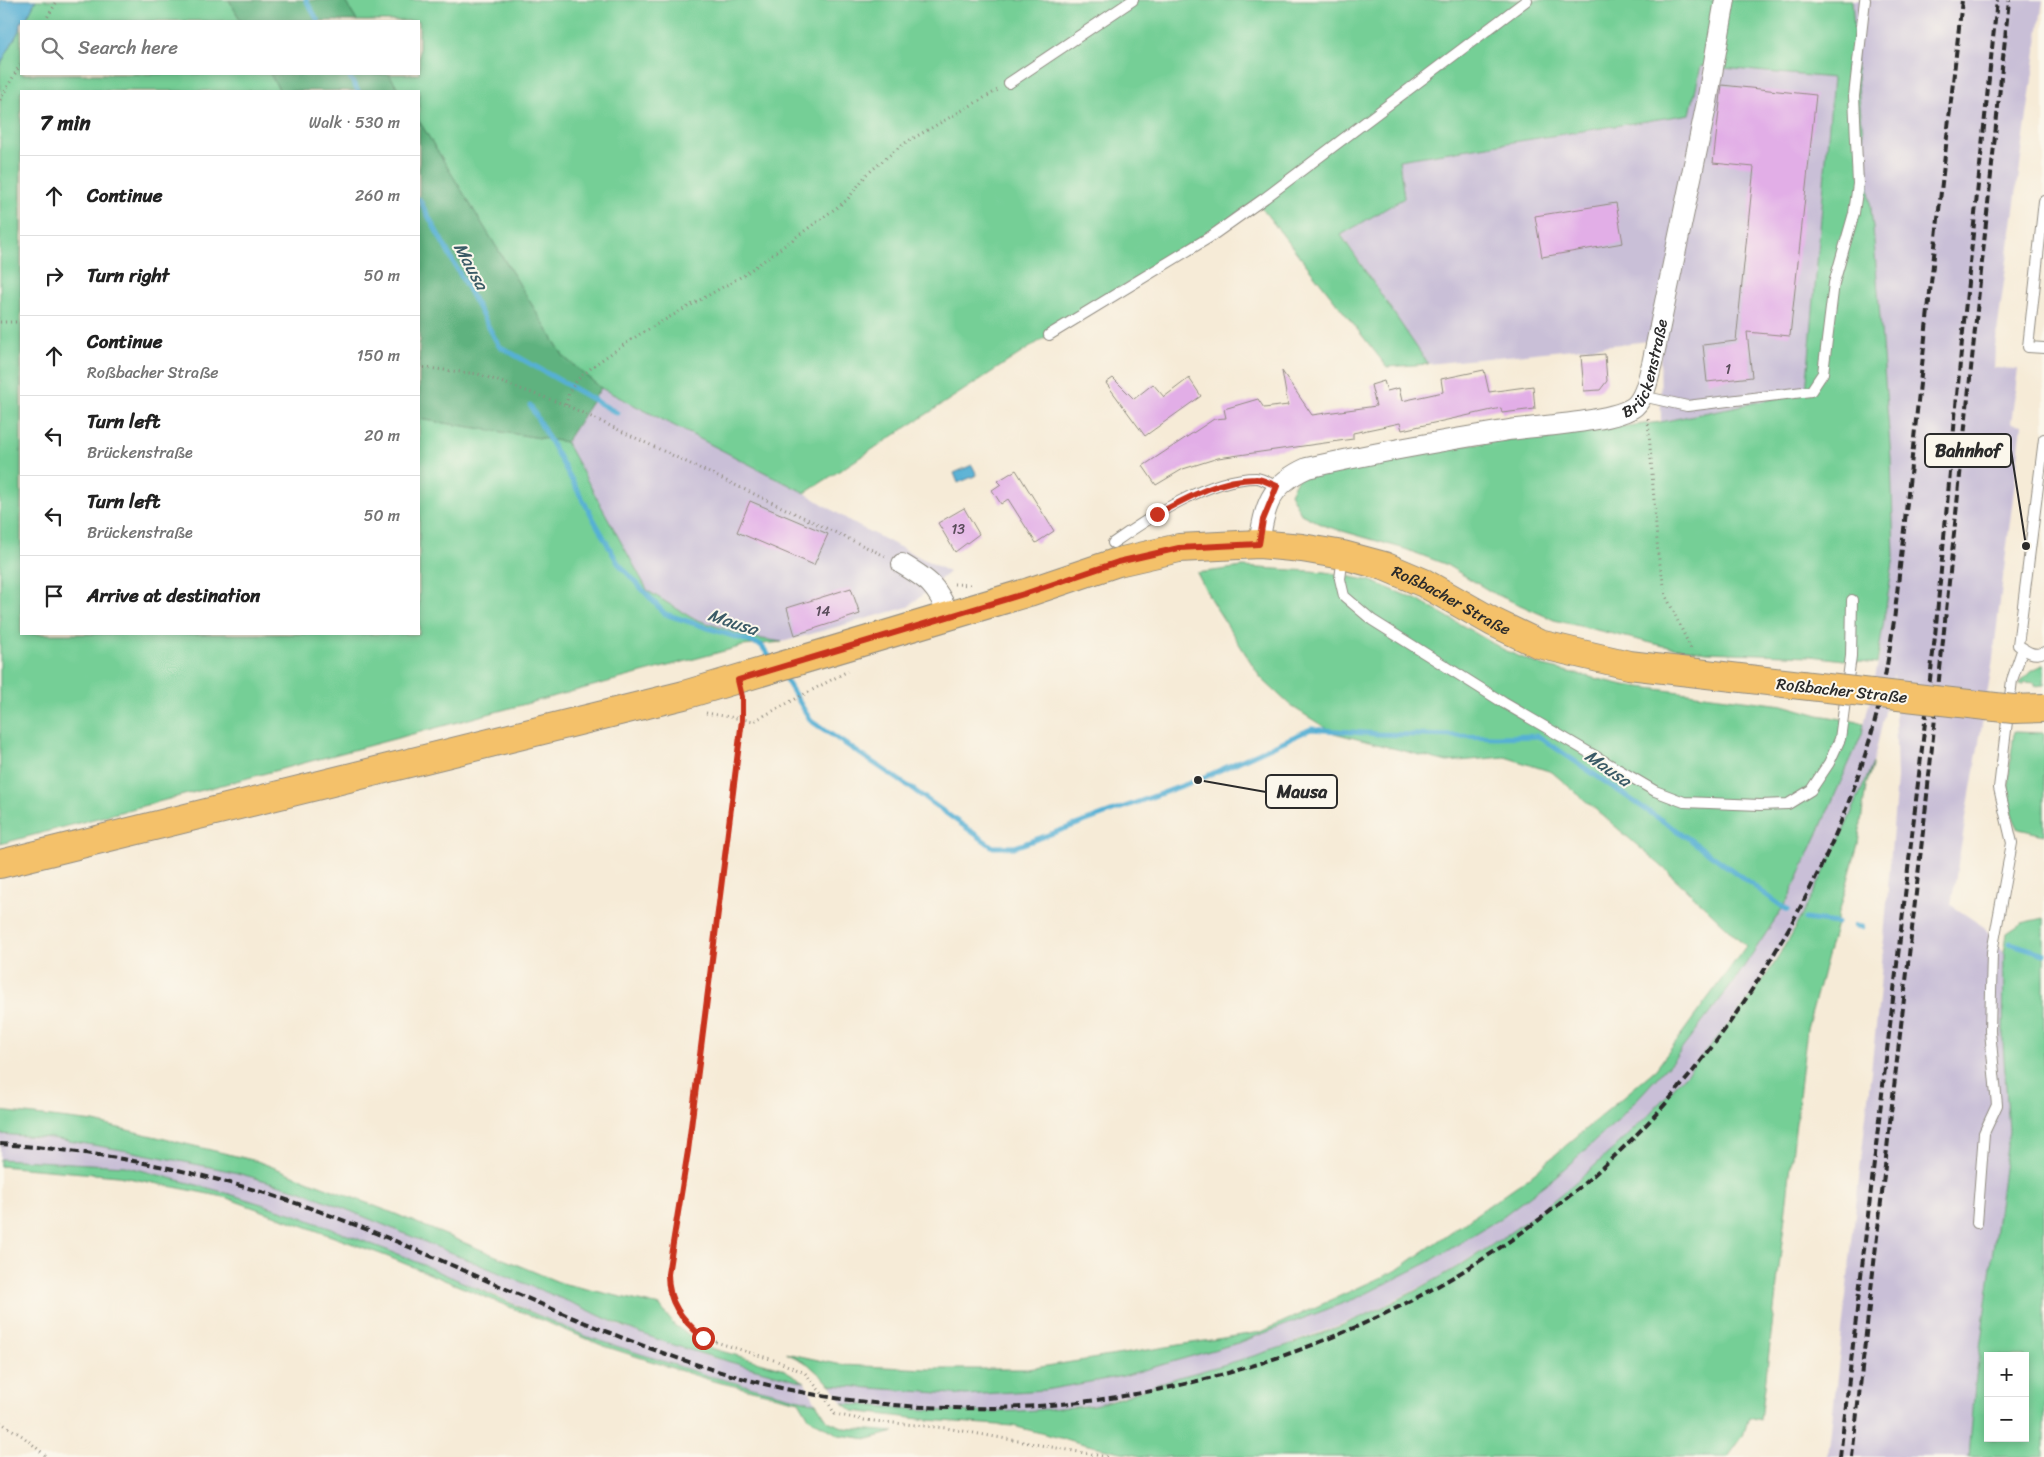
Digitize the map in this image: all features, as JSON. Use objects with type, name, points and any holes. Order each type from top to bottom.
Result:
[{"type":"main road","name":"Roßbacher Straße","points":[[0,864],[555,728],[738,680],[1027,593],[1118,562],[1179,548],[1259,544],[1302,548],[1343,555],[1384,566],[1424,583],[1493,622],[1539,644],[1629,665],[2013,708],[2044,708]]},
{"type":"street","name":"Brückenstraße","points":[[1277,486],[1292,474],[1307,468],[1509,430],[1621,413],[1634,406],[1642,396],[1652,364],[1707,102],[1725,0]]},
{"type":"street","points":[[1259,544],[1263,520],[1277,486]]},
{"type":"street","points":[[902,564],[929,581],[940,593],[949,615]]},
{"type":"lane","points":[[1009,83],[1133,0]]},
{"type":"lane","points":[[1049,335],[1210,237],[1265,198],[1527,0]]},
{"type":"lane","points":[[1642,396],[1687,406],[1750,400],[1811,391],[1823,373],[1834,283],[1854,213],[1858,184],[1854,96],[1865,0]]},
{"type":"lane","points":[[2044,201],[2028,346],[2044,348]]},
{"type":"lane","points":[[2044,439],[2018,645],[2034,653],[2040,654],[2044,652]]},
{"type":"lane","points":[[1113,543],[1157,514],[1215,487],[1257,478],[1277,486]]},
{"type":"lane","points":[[1343,555],[1340,579],[1344,596],[1372,620],[1504,703],[1647,786],[1684,802],[1760,805],[1788,804],[1811,790],[1829,764],[1840,739],[1851,656],[1852,600]]},
{"type":"lane","points":[[1977,1223],[1984,1133],[1997,1105],[1990,1031],[1992,952],[2012,843],[1999,788],[2012,680],[2023,648]]},
{"type":"path","points":[[46,20],[58,0]]},
{"type":"path","points":[[0,100],[20,65]]},
{"type":"path","points":[[566,405],[569,392],[577,380],[597,363],[640,334],[744,275],[846,200],[867,174],[904,144],[1009,83]]},
{"type":"path","points":[[0,322],[20,322]]},
{"type":"path","points":[[420,367],[478,374],[566,405],[902,564]]},
{"type":"path","points":[[1642,396],[1649,423],[1658,554],[1666,596],[1703,674]]},
{"type":"path","points":[[929,581],[975,585]]},
{"type":"path","points":[[738,680],[742,697],[741,730],[690,1132],[668,1274],[668,1290],[681,1318],[703,1338],[805,1373],[824,1396],[835,1414],[864,1420],[946,1428],[1107,1457]]},
{"type":"path","points":[[760,719],[819,688]]},
{"type":"path","points":[[0,1422],[24,1437],[47,1457]]},
{"type":"shaded area","points":[[1852,0],[2043,0],[1995,347],[1994,368],[2018,369],[2011,423],[2022,425],[1992,666],[1951,905],[1984,927],[2004,952],[2003,1043],[2009,1131],[1975,1385],[1969,1457],[1828,1457],[1879,999],[1897,778],[1894,673],[1873,763],[1839,843],[1804,911],[1751,996],[1689,1072],[1628,1136],[1568,1190],[1509,1234],[1438,1278],[1365,1315],[1247,1360],[1176,1378],[1098,1404],[1022,1412],[947,1413],[843,1403],[831,1385],[966,1395],[1045,1390],[1123,1376],[1241,1342],[1357,1298],[1429,1262],[1499,1219],[1556,1176],[1615,1123],[1674,1059],[1733,983],[1816,838],[1862,734],[1880,655],[1891,458],[1873,228],[1857,78]]},
{"type":"shaded area","points":[[1701,66],[1833,78],[1806,393],[1661,422],[1660,340],[1428,364],[1341,234],[1404,198],[1399,160],[1690,114]]},
{"type":"shaded area","points":[[601,388],[805,493],[858,526],[949,572],[908,607],[782,642],[749,637],[692,618],[648,591],[566,442]]},
{"type":"shaded area","points":[[0,1134],[51,1138],[134,1152],[230,1171],[302,1191],[584,1308],[620,1326],[706,1356],[805,1382],[816,1403],[709,1376],[588,1337],[493,1294],[293,1214],[223,1192],[125,1166],[0,1159]]},
{"type":"green space","points":[[36,0],[229,0],[240,20],[26,20]]},
{"type":"green space","points":[[229,0],[344,0],[356,20],[240,20]]},
{"type":"green space","points":[[344,0],[1852,0],[1857,78],[1873,228],[1891,458],[1894,556],[1877,664],[1811,656],[1707,652],[1664,646],[1554,620],[1493,593],[1445,564],[1405,549],[1325,526],[1301,514],[1290,493],[1297,480],[1325,461],[1661,422],[1806,392],[1833,78],[1701,66],[1690,114],[1399,160],[1404,198],[1341,235],[1428,364],[1387,367],[1256,201],[805,493],[601,388],[564,357],[420,123],[420,90],[399,90],[390,75],[420,75],[420,20],[356,20]]},
{"type":"green space","points":[[20,29],[20,75],[271,75],[279,90],[20,90],[20,635],[420,635],[420,419],[566,442],[648,591],[692,618],[749,637],[782,642],[743,646],[0,844],[0,65]]},
{"type":"green space","points":[[271,75],[390,75],[399,90],[279,90]]},
{"type":"green space","points":[[420,123],[564,357],[601,388],[566,442],[420,419]]},
{"type":"green space","points":[[1243,567],[1326,572],[1371,581],[1422,602],[1506,651],[1543,666],[1624,685],[1783,705],[1819,715],[1864,723],[1862,734],[1788,900],[1733,983],[1674,1059],[1615,1123],[1556,1176],[1499,1219],[1429,1262],[1357,1298],[1241,1342],[1123,1376],[1045,1390],[966,1395],[831,1385],[808,1364],[786,1353],[842,1365],[928,1369],[1028,1369],[1261,1332],[1397,1270],[1529,1177],[1656,1069],[1746,946],[1666,870],[1552,772],[1505,757],[1447,762],[1334,733],[1291,706],[1261,678],[1211,600],[1197,573]]},
{"type":"green space","points":[[2044,664],[2044,685],[2035,686],[2035,683],[2025,682],[2024,684],[2019,684],[2030,672]]},
{"type":"green space","points":[[2014,732],[2044,733],[2044,835],[2019,829],[2013,818],[2010,807],[2009,782]]},
{"type":"green space","points":[[1873,763],[1866,786],[1858,844],[1807,1029],[1761,1420],[1749,1417],[1743,1436],[1728,1457],[1144,1457],[1013,1426],[928,1420],[853,1411],[843,1403],[924,1410],[978,1412],[1004,1412],[1098,1404],[1320,1334],[1366,1315],[1415,1291],[1462,1264],[1508,1234],[1593,1167],[1670,1092],[1741,1010],[1770,969],[1804,912],[1847,823]]},
{"type":"green space","points":[[2044,918],[2044,1457],[1969,1457],[1975,1385],[2009,1131],[2003,1043],[2004,952],[2007,933],[2022,923]]},
{"type":"green space","points":[[0,1111],[94,1122],[257,1161],[393,1213],[561,1283],[660,1306],[674,1325],[707,1347],[781,1368],[805,1382],[693,1351],[638,1332],[302,1191],[230,1171],[134,1152],[51,1138],[0,1134]]},
{"type":"green space","points":[[0,1159],[125,1166],[223,1192],[293,1214],[405,1257],[588,1337],[709,1376],[816,1403],[828,1421],[845,1428],[894,1432],[868,1439],[839,1435],[809,1418],[799,1401],[713,1381],[604,1346],[386,1256],[224,1197],[118,1176],[0,1166]]},
{"type":"water","points":[[0,0],[36,0],[26,20],[20,20],[20,29],[0,65]]},
{"type":"water","points":[[972,465],[977,475],[958,483],[954,473]]},
{"type":"building","points":[[1722,85],[1816,95],[1790,336],[1747,332],[1752,377],[1707,382],[1703,345],[1736,341],[1754,167],[1713,163]]},
{"type":"building","points":[[1616,203],[1623,243],[1542,257],[1535,216]]},
{"type":"building","points":[[1605,354],[1607,381],[1600,390],[1584,391],[1581,356]]},
{"type":"building","points":[[1484,370],[1489,392],[1533,386],[1535,409],[1502,413],[1501,408],[1402,430],[1400,423],[1353,433],[1353,439],[1218,458],[1183,469],[1156,485],[1143,466],[1214,419],[1226,418],[1224,409],[1258,399],[1264,408],[1288,405],[1282,371],[1312,415],[1376,406],[1371,385],[1384,381],[1387,391],[1399,388],[1402,401],[1443,392],[1441,379]]},
{"type":"building","points":[[1113,378],[1134,399],[1153,384],[1164,397],[1189,378],[1201,396],[1145,436],[1106,383]]},
{"type":"building","points":[[1016,470],[1054,531],[1036,543],[1008,499],[1001,504],[992,490],[1001,484],[998,481]]},
{"type":"building","points":[[750,501],[828,534],[814,565],[737,532]]},
{"type":"building","points":[[964,508],[979,534],[955,552],[938,523]]},
{"type":"building","points":[[851,588],[860,614],[795,635],[787,608]]},
{"type":"waterway","name":"Mausa","points":[[306,0],[317,20]]},
{"type":"waterway","name":"Mausa","points":[[349,75],[357,90]]},
{"type":"waterway","name":"Mausa","points":[[420,201],[499,346],[617,413]]},
{"type":"waterway","name":"Mausa","points":[[530,405],[618,563],[665,614],[761,645],[772,660]]},
{"type":"waterway","name":"Mausa","points":[[783,675],[811,721],[911,788],[993,847],[1015,847],[1198,780],[1311,729],[1378,734],[1496,737],[1538,736],[1692,841],[1787,910]]},
{"type":"waterway","name":"Mausa","points":[[1805,919],[1837,923]]},
{"type":"waterway","name":"Mausa","points":[[1855,926],[1862,927]]},
{"type":"waterway","name":"Mausa","points":[[2010,943],[2044,954]]},
{"type":"railway","points":[[0,1144],[85,1153],[127,1160],[169,1168],[251,1189],[332,1216],[388,1238],[554,1310],[665,1354],[722,1373],[781,1388],[902,1406],[1023,1407],[1144,1392],[1262,1363],[1375,1318],[1481,1260],[1579,1187],[1667,1102],[1699,1064],[1743,1004],[1782,940],[1825,858],[1849,801],[1877,713],[1885,679],[1894,621],[1962,0]]},
{"type":"railway","points":[[1840,1457],[1935,636],[1962,341],[1997,0]]},
{"type":"railway","points":[[1852,1457],[1926,805],[2009,0]]},
{"type":"place","name":"Bahnhof","points":[[2026,546]]},
{"type":"place","name":"Mausa","points":[[1198,780]]},
{"type":"route","points":[[703,1338],[681,1318],[668,1290],[668,1274],[688,1151],[742,720],[742,697],[738,680],[1027,593],[1118,562],[1179,548],[1259,544],[1263,520],[1277,486],[1257,478],[1239,481],[1215,487],[1157,514]]}]
